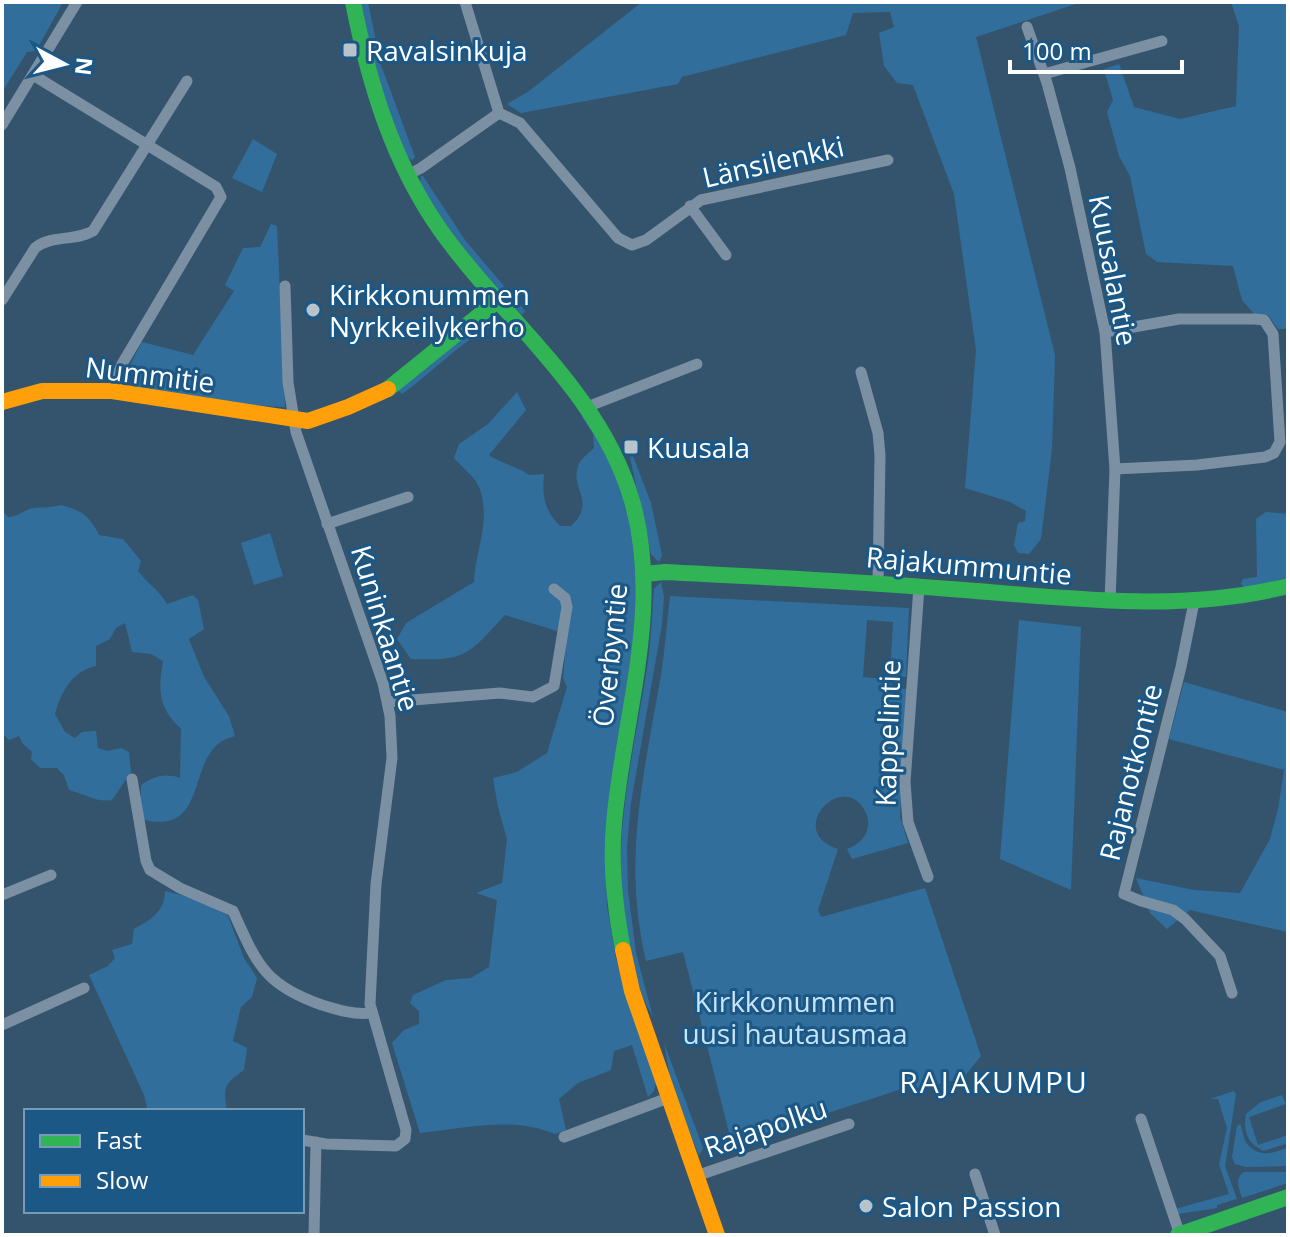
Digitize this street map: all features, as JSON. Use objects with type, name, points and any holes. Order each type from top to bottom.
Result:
[{"type":"street","points":[[2,125],[77,2]]},
{"type":"street","name":"Överbyntie","points":[[353,2],[370,83],[406,176],[461,258],[587,407],[624,473],[639,525],[645,625],[613,824],[613,889],[632,991],[717,1235]]},
{"type":"street","points":[[406,176],[499,113],[465,2]]},
{"type":"street","name":"Kuusalantie","points":[[1027,27],[1044,74],[1081,214],[1105,332],[1115,469],[1110,601]]},
{"type":"street","points":[[1044,74],[1162,41]]},
{"type":"street","points":[[33,75],[216,187],[221,197],[122,364],[112,391]]},
{"type":"street","points":[[2,300],[42,242],[80,237],[93,231],[187,81]]},
{"type":"street","name":"Länsilenkki","points":[[499,113],[520,123],[626,244],[639,244],[690,206],[711,197],[888,160]]},
{"type":"street","points":[[690,206],[726,255]]},
{"type":"street","name":"Kuninkaantie","points":[[285,286],[288,382],[298,440],[388,702],[392,735],[392,758],[376,884],[371,1013],[406,1130],[405,1139],[396,1146],[316,1142]]},
{"type":"street","name":"Nummitie","points":[[2,402],[42,391],[112,391],[264,415],[293,417],[306,411],[330,411],[348,407],[391,387],[497,301]]},
{"type":"street","points":[[1105,332],[1179,319],[1255,319],[1264,320],[1273,334],[1280,442],[1274,453],[1265,457],[1197,465],[1115,469]]},
{"type":"street","points":[[587,407],[697,364]]},
{"type":"street","points":[[861,372],[878,433],[880,455],[878,583]]},
{"type":"street","points":[[327,524],[408,497]]},
{"type":"street","name":"Rajakummuntie","points":[[644,574],[665,572],[878,583],[1110,601],[1194,602],[1245,597],[1288,586]]},
{"type":"street","name":"Kappelintie","points":[[919,587],[905,782],[908,822],[928,877]]},
{"type":"street","points":[[388,702],[500,693],[533,697],[554,686],[567,607],[565,598],[554,589]]},
{"type":"street","name":"Rajanotkontie","points":[[1194,602],[1181,667],[1124,894],[1173,910],[1185,919],[1220,956],[1232,993]]},
{"type":"street","points":[[132,779],[150,870],[180,888],[233,911],[260,966],[288,991],[339,1010],[361,1015],[371,1013]]},
{"type":"street","points":[[2,895],[51,875]]},
{"type":"street","points":[[2,1025],[84,988]]},
{"type":"street","points":[[564,1137],[668,1098]]},
{"type":"street","points":[[1141,1119],[1179,1235],[1288,1197]]},
{"type":"street","name":"Rajapolku","points":[[696,1176],[849,1124]]},
{"type":"street","points":[[304,1140],[316,1142],[314,1235]]},
{"type":"street","points":[[975,1174],[995,1235]]},
{"type":"green space","points":[[2,2],[63,2],[36,51],[27,52],[2,92]]},
{"type":"green space","points":[[360,2],[368,2],[381,65],[415,157],[412,160],[403,150],[387,112]]},
{"type":"green space","points":[[642,2],[1082,2],[976,37],[1055,355],[1052,449],[1041,539],[1029,554],[1018,553],[1014,545],[1018,523],[1025,521],[1026,511],[1010,502],[965,488],[976,350],[954,194],[913,85],[897,83],[884,66],[879,33],[894,27],[890,12],[853,13],[846,35],[682,77],[678,84],[521,113],[507,104],[529,91]]},
{"type":"green space","points":[[1231,2],[1288,2],[1288,329],[1278,329],[1268,315],[1255,315],[1242,300],[1233,266],[1157,262],[1146,254],[1130,176],[1119,156],[1107,112],[1113,100],[1104,69],[1119,64],[1134,107],[1180,119],[1236,106],[1239,26]]},
{"type":"green space","points":[[253,139],[277,154],[262,192],[232,178]]},
{"type":"green space","points":[[421,176],[465,240],[525,311],[522,315],[445,226],[420,184]]},
{"type":"green space","points":[[271,224],[277,226],[285,407],[136,388],[130,365],[142,342],[193,355],[234,291],[225,285],[243,248],[260,247]]},
{"type":"green space","points":[[491,318],[494,325],[470,340],[402,394],[397,389],[486,319]]},
{"type":"green space","points":[[517,392],[526,410],[489,455],[529,475],[544,474],[547,508],[560,526],[571,526],[582,508],[577,471],[581,460],[594,448],[593,434],[582,417],[583,411],[622,485],[641,577],[639,637],[606,869],[607,906],[616,959],[656,1083],[648,1097],[632,1045],[614,1051],[611,1070],[578,1083],[559,1099],[566,1130],[555,1134],[505,1124],[420,1133],[392,1043],[404,1030],[419,1024],[419,1011],[410,1003],[413,995],[446,980],[471,978],[489,967],[497,900],[476,893],[502,883],[507,839],[493,778],[517,772],[547,753],[567,687],[563,678],[567,634],[505,615],[474,647],[456,657],[411,659],[397,639],[406,623],[474,582],[483,523],[483,499],[475,480],[454,458],[459,444],[488,424]]},
{"type":"green space","points":[[629,453],[633,456],[651,503],[662,555],[659,562],[651,554]]},
{"type":"green space","points":[[61,505],[84,515],[99,535],[123,539],[141,561],[138,571],[167,604],[193,595],[198,600],[204,629],[189,639],[204,677],[229,716],[235,736],[218,744],[208,756],[189,804],[179,816],[164,822],[141,819],[141,785],[160,776],[180,778],[181,729],[164,706],[160,681],[163,661],[151,654],[132,652],[125,623],[116,628],[110,639],[96,646],[96,666],[74,678],[55,714],[65,732],[75,738],[82,732],[96,731],[98,748],[107,751],[121,748],[129,752],[131,772],[112,800],[96,799],[69,790],[64,775],[57,768],[40,768],[31,759],[32,752],[19,736],[9,740],[4,735],[2,510],[8,517],[33,508]]},
{"type":"green space","points":[[1266,512],[1288,514],[1288,577],[1246,589],[1241,584],[1243,579],[1257,577],[1256,519]]},
{"type":"green space","points":[[270,533],[283,576],[254,585],[241,543]]},
{"type":"green space","points":[[661,582],[664,597],[662,624],[631,803],[627,846],[628,890],[636,953],[653,1017],[638,986],[629,953],[621,896],[621,863],[622,831],[648,658],[654,589]]},
{"type":"green space","name":"Kirkkonummen uusi hautausmaa","points":[[670,596],[909,608],[906,677],[890,674],[893,622],[867,620],[863,677],[884,679],[898,688],[906,689],[900,817],[908,843],[852,859],[847,849],[858,843],[865,834],[868,823],[865,811],[855,800],[843,797],[832,800],[817,819],[816,830],[823,841],[838,849],[818,910],[821,917],[925,888],[981,1056],[963,1078],[920,1089],[908,1087],[732,1144],[683,952],[646,961],[639,924],[636,888],[638,817]]},
{"type":"green space","points":[[1019,620],[1081,627],[1071,890],[1000,859]]},
{"type":"green space","points":[[1184,682],[1288,712],[1288,932],[1190,910],[1167,929],[1150,913],[1136,878],[1194,890],[1240,893],[1270,839],[1284,770],[1169,739]]},
{"type":"green space","points":[[165,891],[198,899],[228,916],[244,958],[257,978],[252,997],[241,1007],[233,1041],[247,1048],[244,1070],[226,1087],[227,1109],[148,1109],[89,975],[108,966],[115,958],[112,950],[132,944],[134,929],[156,914]]},
{"type":"green space","points":[[664,1043],[703,1148],[699,1156],[671,1084]]},
{"type":"green space","points":[[1234,1091],[1225,1166],[1237,1199],[1217,1205],[1217,1208],[1178,1214],[1175,1209],[1229,1194],[1219,1164],[1227,1128],[1218,1099],[1210,1099]]},
{"type":"green space","points":[[1282,1095],[1286,1104],[1249,1117],[1258,1145],[1288,1135],[1286,1144],[1263,1151],[1247,1136],[1246,1114],[1261,1102]]},
{"type":"green space","points":[[1240,1124],[1246,1142],[1256,1151],[1270,1153],[1286,1148],[1288,1166],[1246,1167],[1235,1164],[1232,1157],[1237,1126]]},
{"type":"green space","points":[[1244,1172],[1288,1172],[1288,1183],[1242,1198],[1238,1181]]},
{"type":"traffic: fast","points":[[353,2],[385,122],[424,205],[466,264],[575,391],[598,425],[632,501],[644,582],[638,662],[613,840],[614,887],[623,950]]},
{"type":"traffic: fast","points":[[388,389],[497,301]]},
{"type":"traffic: fast","points":[[644,574],[665,572],[808,579],[1120,601],[1204,599],[1288,586]]},
{"type":"traffic: fast","points":[[1178,1235],[1288,1197]]},
{"type":"traffic: slow","points":[[2,402],[42,391],[112,391],[308,421],[388,389]]},
{"type":"traffic: slow","points":[[623,950],[632,991],[717,1235]]},
{"type":"place","name":"Ravalsinkuja","points":[[350,50]]},
{"type":"place","name":"Kirkkonummen Nyrkkeilykerho","points":[[313,310]]},
{"type":"place","name":"Kuusala","points":[[631,447]]},
{"type":"place","name":"Salon Passion","points":[[866,1206]]},
{"type":"district","name":"RAJAKUMPU","points":[[994,1081]]}]
